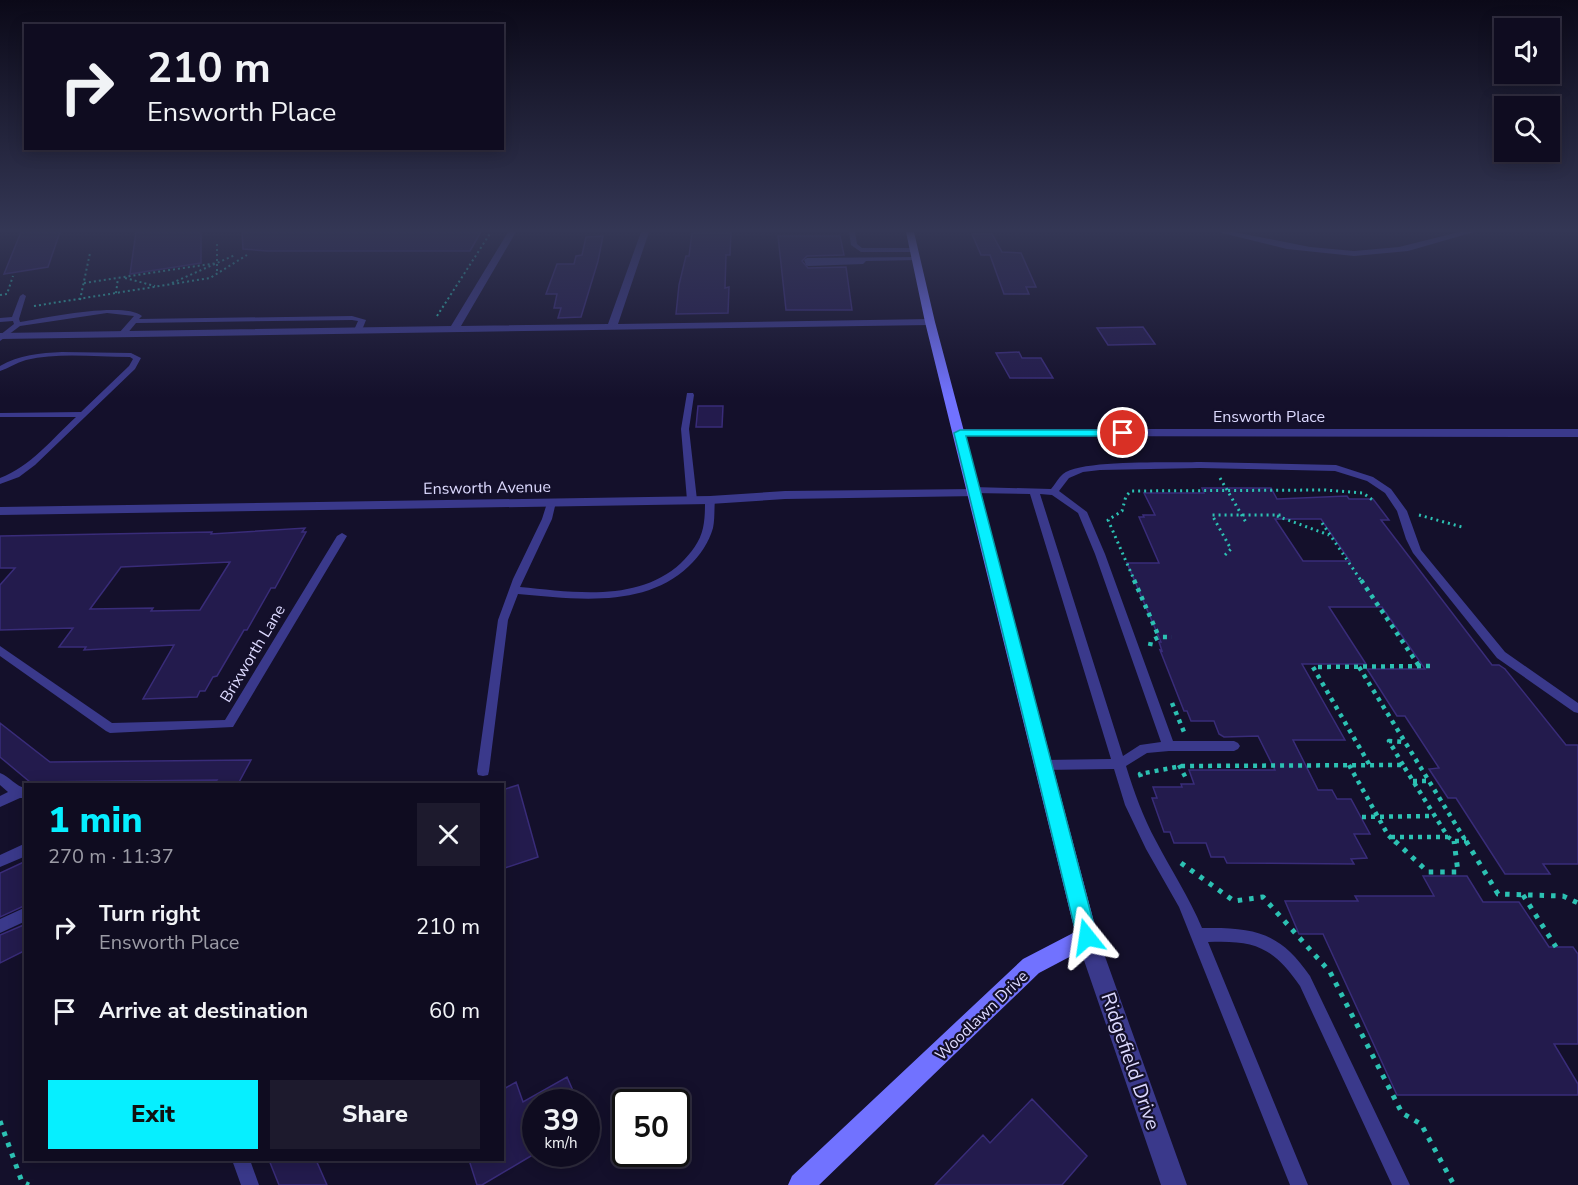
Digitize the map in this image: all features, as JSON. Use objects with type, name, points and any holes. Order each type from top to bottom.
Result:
[{"type":"main road","points":[[922,287],[1087,937]]},
{"type":"main road","name":"Woodlawn Drive","points":[[801,1185],[1031,966],[1087,937]]},
{"type":"street","points":[[455,328],[479,287]]},
{"type":"street","points":[[612,327],[626,287]]},
{"type":"street","points":[[2,337],[123,333],[930,322]]},
{"type":"street","name":"Ensworth Place","points":[[960,433],[1578,433]]},
{"type":"street","name":"Ensworth Avenue","points":[[0,511],[710,500],[785,495],[974,491]]},
{"type":"street","name":"Ridgefield Drive","points":[[1087,937],[1174,1185]]},
{"type":"lane","points":[[2,337],[16,321],[23,296]]},
{"type":"lane","points":[[0,320],[16,321],[124,311],[138,316],[123,333]]},
{"type":"lane","points":[[135,321],[352,318],[362,320],[357,330]]},
{"type":"lane","points":[[0,369],[12,361],[35,356],[135,356],[137,361],[24,470],[0,481]]},
{"type":"lane","points":[[690,395],[684,429],[692,500]]},
{"type":"lane","points":[[0,415],[82,414]]},
{"type":"lane","points":[[1054,492],[1066,476],[1081,470],[1100,467],[1315,466],[1342,469],[1359,474],[1379,485],[1394,498],[1406,520],[1411,539],[1418,551],[1490,644],[1515,666],[1578,709]]},
{"type":"lane","points":[[974,491],[1054,492],[1082,512],[1100,554],[1169,746]]},
{"type":"lane","points":[[1034,492],[1140,825],[1185,904],[1299,1185]]},
{"type":"lane","points":[[514,590],[573,595],[635,591],[674,575],[697,552],[708,528],[710,500]]},
{"type":"lane","points":[[483,771],[503,620],[514,590],[547,519],[551,502]]},
{"type":"lane","name":"Brixworth Lane","points":[[0,650],[110,728],[229,724],[342,536]]},
{"type":"lane","points":[[1043,765],[1120,764],[1144,748],[1234,746]]},
{"type":"lane","points":[[0,778],[22,793]]},
{"type":"lane","points":[[0,802],[22,793]]},
{"type":"lane","points":[[0,861],[24,850]]},
{"type":"lane","points":[[0,926],[24,914]]},
{"type":"lane","points":[[1198,935],[1237,934],[1252,937],[1269,943],[1294,962],[1401,1185]]},
{"type":"lane","points":[[241,1161],[250,1185]]},
{"type":"path","points":[[77,315],[83,287]]},
{"type":"path","points":[[116,293],[118,287]]},
{"type":"path","points":[[18,308],[155,287]]},
{"type":"path","points":[[436,316],[441,313],[457,287]]},
{"type":"path","points":[[1219,476],[1247,524]]},
{"type":"path","points":[[1159,637],[1108,520],[1122,511],[1127,495],[1134,490],[1325,490],[1363,493],[1377,502]]},
{"type":"path","points":[[1413,514],[1462,527]]},
{"type":"path","points":[[1225,555],[1231,549],[1212,515],[1283,515]]},
{"type":"path","points":[[1273,515],[1330,536]]},
{"type":"path","points":[[1322,523],[1420,666]]},
{"type":"path","points":[[1150,647],[1150,641],[1159,637],[1172,637]]},
{"type":"path","points":[[1369,765],[1313,667],[1433,666]]},
{"type":"path","points":[[1359,667],[1498,894],[1563,897],[1578,903]]},
{"type":"path","points":[[1168,691],[1185,735]]},
{"type":"path","points":[[1349,765],[1390,837],[1428,872],[1458,872],[1451,839],[1434,816],[1389,741],[1405,742]]},
{"type":"path","points":[[1187,780],[1179,764],[1403,765]]},
{"type":"path","points":[[1413,781],[1429,781]]},
{"type":"path","points":[[1362,817],[1434,816]]},
{"type":"path","points":[[1390,837],[1466,841]]},
{"type":"path","points":[[1523,895],[1556,947]]},
{"type":"path","points":[[0,1121],[22,1182],[29,1185]]},
{"type":"building","points":[[548,287],[590,287],[581,317],[558,318],[561,308],[554,308],[557,294],[546,294]]},
{"type":"building","points":[[679,287],[729,287],[728,313],[676,314]]},
{"type":"building","points":[[784,287],[849,287],[852,310],[786,310]]},
{"type":"building","points":[[1002,287],[1026,287],[1029,294],[1004,294]]},
{"type":"building","points":[[1143,327],[1155,344],[1108,345],[1097,328]]},
{"type":"building","points":[[1019,352],[1022,358],[1041,358],[1053,378],[1010,378],[996,353]]},
{"type":"building","points":[[698,406],[723,406],[722,427],[696,427]]},
{"type":"building","points":[[1202,488],[1271,488],[1277,499],[1347,496],[1349,499],[1373,499],[1389,520],[1381,520],[1492,665],[1499,665],[1505,669],[1566,745],[1578,745],[1578,864],[1543,864],[1550,874],[1505,874],[1456,798],[1448,798],[1429,769],[1439,768],[1405,716],[1397,716],[1367,669],[1425,669],[1382,607],[1329,607],[1366,664],[1302,664],[1345,740],[1293,740],[1318,790],[1332,790],[1337,799],[1351,799],[1370,834],[1354,834],[1367,858],[1351,859],[1354,864],[1227,863],[1224,857],[1211,857],[1206,843],[1174,843],[1170,832],[1164,832],[1152,798],[1157,798],[1153,787],[1182,787],[1181,784],[1194,784],[1189,770],[1275,770],[1258,736],[1224,737],[1219,734],[1214,721],[1191,721],[1187,711],[1184,711],[1160,650],[1162,651],[1159,642],[1161,642],[1127,563],[1159,563],[1139,517],[1155,515],[1144,493],[1204,493]],"holes":[[[1275,519],[1321,519],[1350,561],[1303,561]]]},
{"type":"building","points":[[305,528],[302,532],[306,532],[275,588],[271,588],[217,676],[213,677],[205,691],[200,691],[197,697],[143,699],[174,645],[84,650],[86,647],[59,647],[73,628],[0,630],[0,585],[15,568],[0,568],[0,536],[212,532],[211,534]],"holes":[[[230,562],[200,610],[151,611],[153,608],[90,609],[121,567]]]},
{"type":"building","points":[[0,723],[50,762],[251,760],[239,783],[215,783],[217,780],[30,782],[0,757]]},
{"type":"building","points":[[518,785],[538,857],[504,868],[504,789]]},
{"type":"building","points":[[24,862],[24,906],[0,917],[0,873]]},
{"type":"building","points":[[1423,876],[1467,876],[1483,902],[1519,902],[1549,947],[1573,947],[1578,954],[1578,1044],[1554,1044],[1578,1084],[1578,1095],[1397,1095],[1323,934],[1299,934],[1285,901],[1358,901],[1355,896],[1434,896]]},
{"type":"building","points":[[24,925],[24,951],[0,963],[0,935]]},
{"type":"building","points":[[567,1077],[572,1089],[546,1089]]},
{"type":"building","points":[[516,1082],[522,1099],[522,1161],[482,1185],[477,1185],[469,1161],[504,1161],[504,1089]]},
{"type":"building","points":[[1032,1099],[1087,1156],[1062,1185],[935,1185],[983,1135],[990,1143]]},
{"type":"building","points":[[269,1161],[316,1161],[327,1185],[279,1185]]},
{"type":"route","points":[[1087,937],[960,433],[1123,433]]}]
